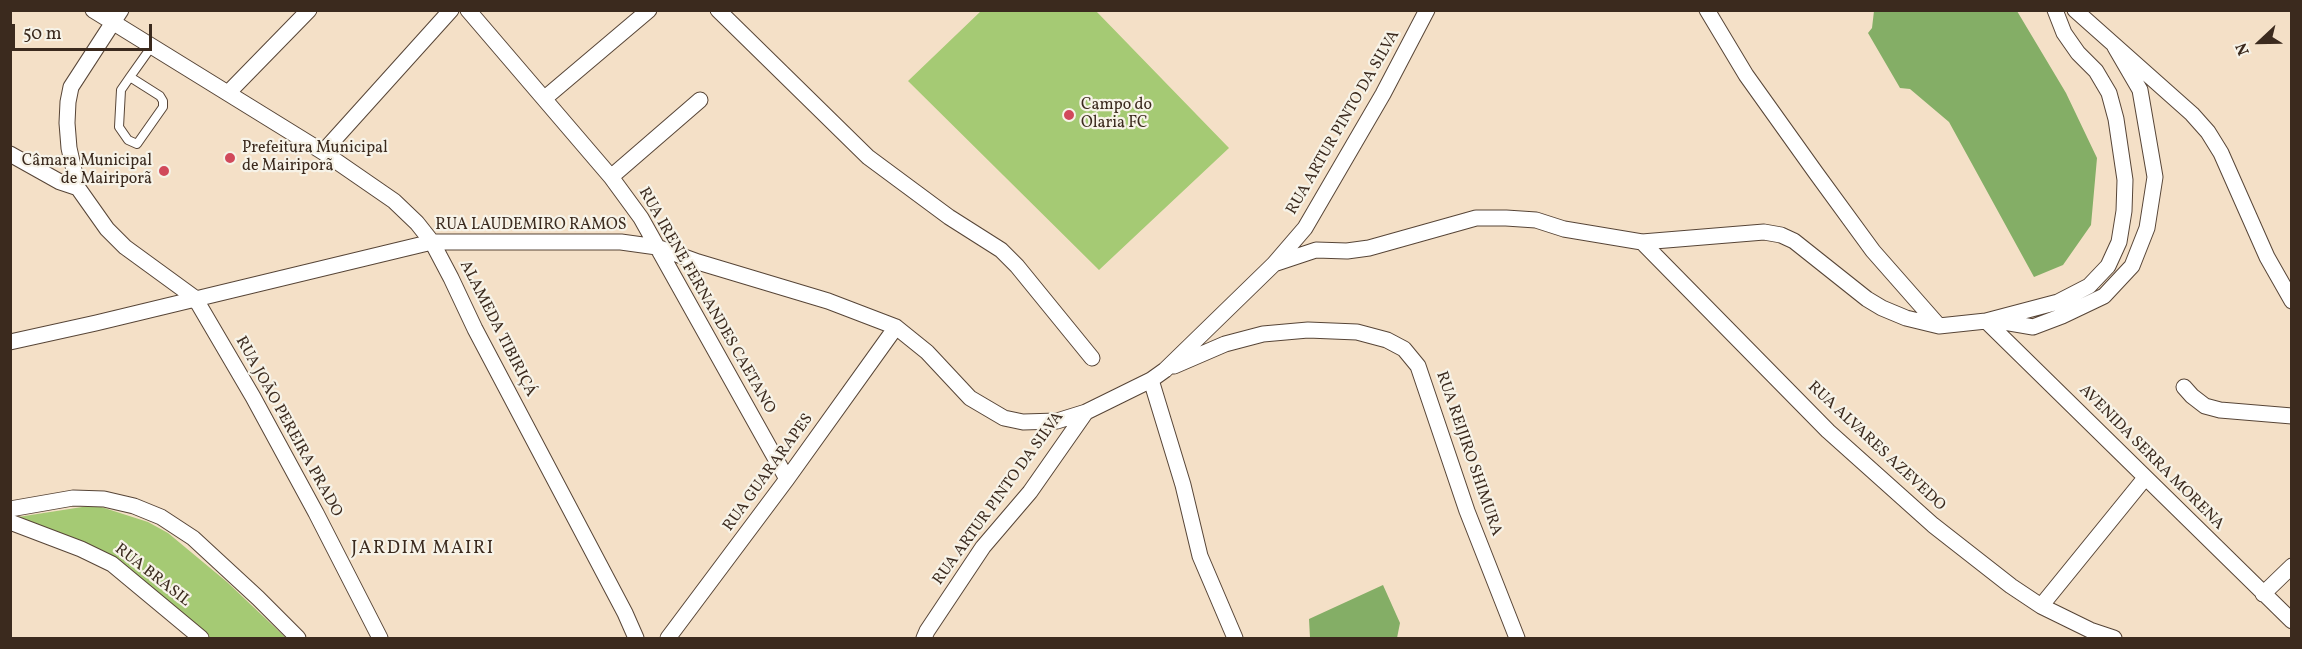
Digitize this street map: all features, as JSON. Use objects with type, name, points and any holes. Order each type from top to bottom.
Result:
[{"type":"street","name":"ALAMEDA TIBIRIÇÁ","points":[[93,10],[117,17],[152,46],[323,152],[394,201],[417,224],[432,242],[475,329],[625,613],[636,639]]},
{"type":"street","points":[[228,93],[309,10]]},
{"type":"street","points":[[323,152],[451,10]]},
{"type":"street","points":[[545,98],[649,10]]},
{"type":"street","points":[[718,10],[868,157],[940,210],[1001,250],[1017,266],[1092,358]]},
{"type":"street","name":"RUA ARTUR PINTO DA SILVA","points":[[924,639],[927,631],[983,548],[1030,492],[1086,412],[1151,380],[1165,370],[1274,264],[1305,228],[1411,43],[1427,10]]},
{"type":"street","points":[[1707,10],[1746,75],[1816,173],[1874,250],[1940,326]]},
{"type":"street","points":[[1274,264],[1316,250],[1347,251],[1370,248],[1476,218],[1536,220],[1564,229],[1642,242],[1746,232],[1781,235],[1794,241],[1867,299],[1882,308],[1906,318],[1940,326],[1988,321],[2058,302],[2089,286],[2108,266],[2119,242],[2124,211],[2125,180],[2116,119],[2109,93],[2096,71],[2078,53],[2064,33],[2055,10]]},
{"type":"street","points":[[2075,10],[2192,114],[2208,132],[2221,153],[2266,257],[2292,301]]},
{"type":"street","name":"RUA IRENE FERNANDES CAETANO","points":[[477,14],[611,177],[641,218],[787,479]]},
{"type":"street","points":[[117,17],[71,87],[68,102],[69,148],[78,188],[107,229],[125,247],[195,298]]},
{"type":"street","points":[[1988,321],[2033,327],[2062,316],[2104,296],[2132,266],[2147,228],[2155,177],[2140,90],[2115,47]]},
{"type":"street","points":[[611,177],[700,100]]},
{"type":"street","points":[[10,154],[78,188]]},
{"type":"street","name":"RUA LAUDEMIRO RAMOS","points":[[10,342],[432,242],[621,242],[657,247],[698,262],[828,301],[896,327],[927,352],[970,398],[1004,418],[1023,422],[1057,421],[1086,412]]},
{"type":"street","name":"RUA ALVARES AZEVEDO","points":[[1642,242],[1828,431],[1933,525],[2011,586],[2041,606],[2114,639]]},
{"type":"street","name":"RUA JOÃO PEREIRA PRADO","points":[[195,298],[311,503],[380,639]]},
{"type":"street","name":"AVENIDA SERRA MORENA","points":[[1988,321],[2292,621]]},
{"type":"street","name":"RUA GUARARAPES","points":[[668,639],[896,327]]},
{"type":"street","name":"RUA REIJIRO SHIMURA","points":[[1165,370],[1225,344],[1263,334],[1308,330],[1356,332],[1387,340],[1404,349],[1418,366],[1467,512],[1517,639]]},
{"type":"street","points":[[1151,380],[1183,485],[1200,556],[1235,639]]},
{"type":"street","points":[[2184,387],[2205,406],[2220,410],[2292,416]]},
{"type":"street","points":[[2041,606],[2145,478]]},
{"type":"street","points":[[10,509],[73,498],[104,499],[134,506],[161,517],[193,538],[298,639]]},
{"type":"street","name":"RUA BRASIL","points":[[10,522],[81,549],[112,564],[201,639]]},
{"type":"street","points":[[2263,594],[2292,566]]},
{"type":"lane","points":[[130,77],[160,96],[163,101],[163,107],[137,144],[128,140],[119,127],[121,90],[130,77],[152,46]]},
{"type":"green space","name":"Campo do Olaria FC","points":[[981,11],[1096,11],[1229,148],[1099,270],[908,81]]},
{"type":"green space","points":[[1874,11],[2017,11],[2066,93],[2097,158],[2091,225],[2063,265],[2034,277],[1949,122],[1910,89],[1900,88],[1868,33],[1872,28]]},
{"type":"green space","points":[[95,505],[148,522],[168,533],[227,582],[286,638],[209,638],[120,560],[18,517]]},
{"type":"green space","points":[[1383,585],[1400,623],[1397,638],[1310,638],[1309,619]]},
{"type":"place","name":"Campo do Olaria FC","points":[[1069,115]]},
{"type":"place","name":"Prefeitura Municipal de Mairiporã","points":[[230,158]]},
{"type":"place","name":"Câmara Municipal de Mairiporã","points":[[164,171]]},
{"type":"district","name":"JARDIM MAIRI","points":[[423,550]]}]
